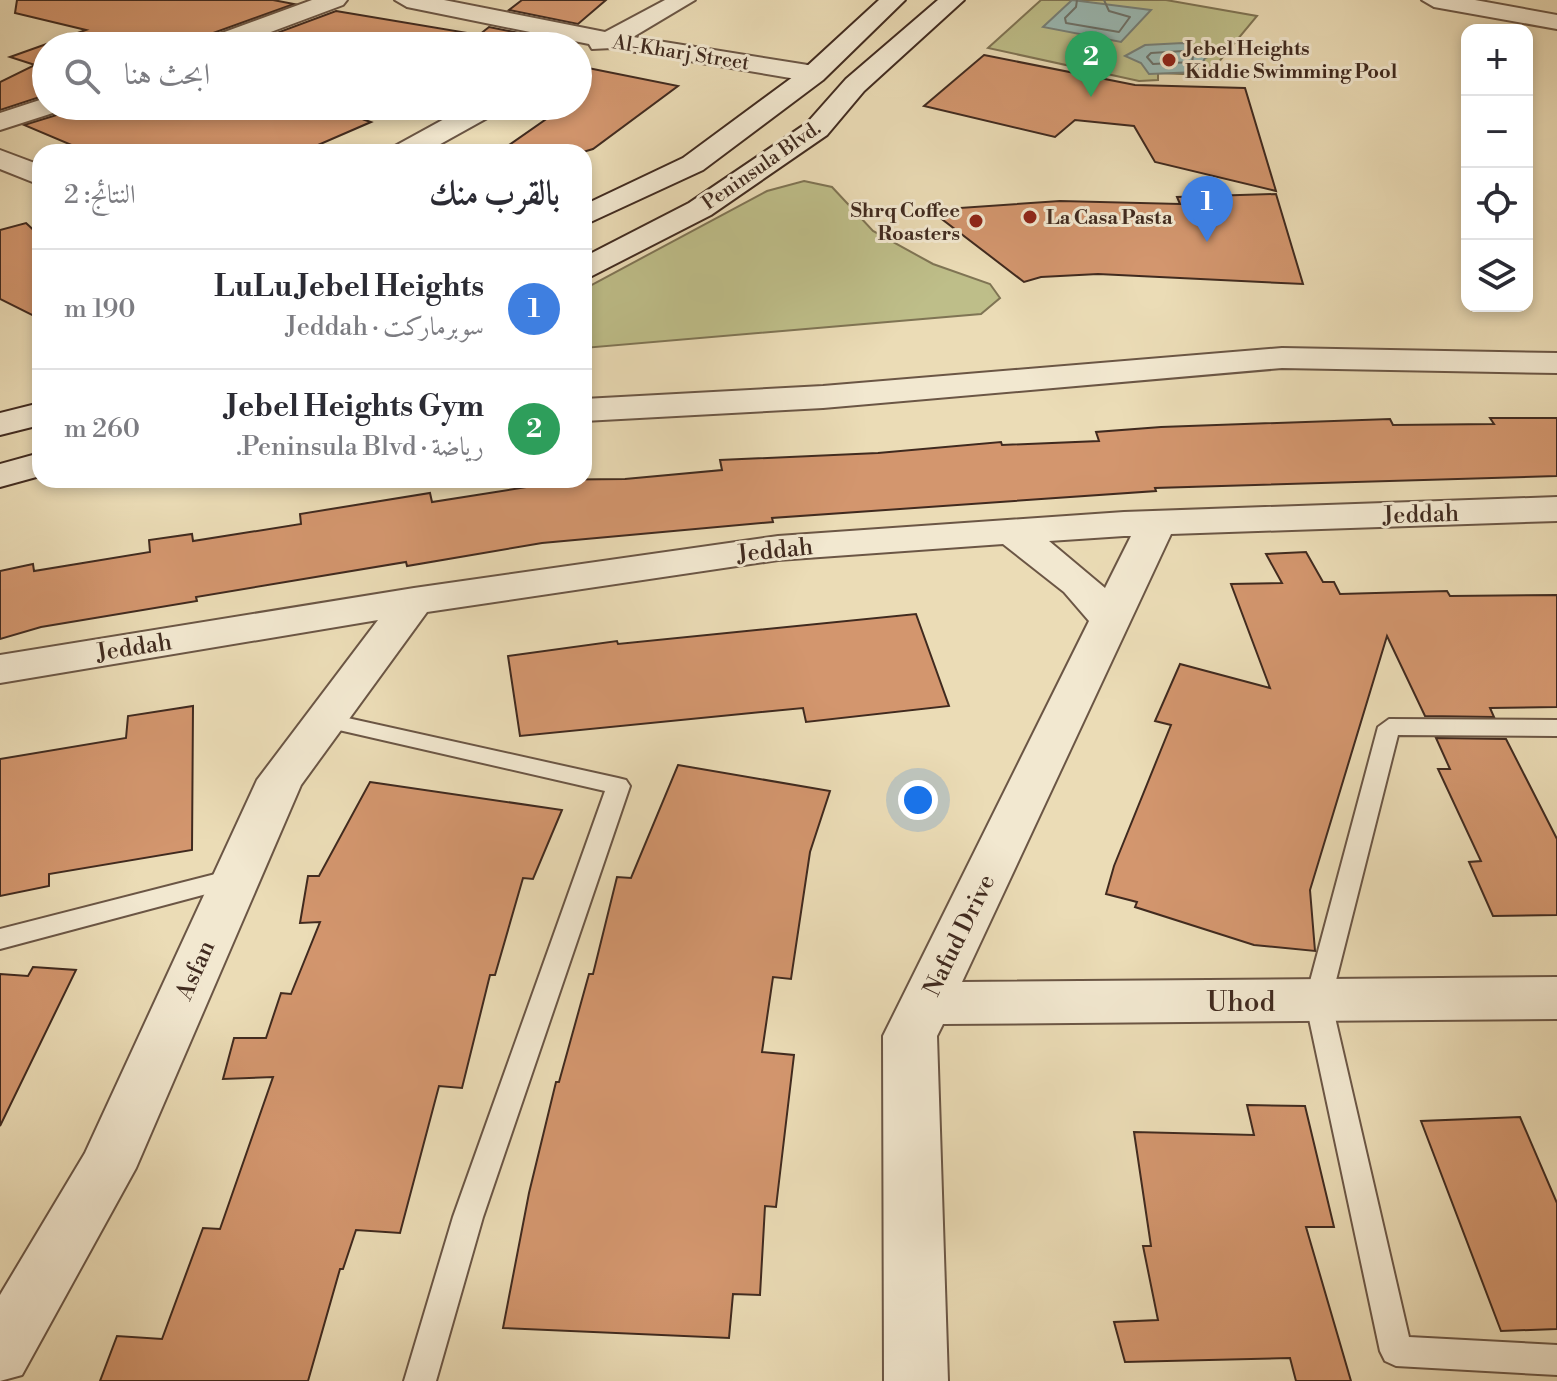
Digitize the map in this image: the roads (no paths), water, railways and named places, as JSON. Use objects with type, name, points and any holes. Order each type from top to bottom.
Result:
[{"type":"street","points":[[247,32],[335,0]]},
{"type":"street","name":"Al-Kharj Street","points":[[407,0],[568,32]]},
{"type":"street","points":[[592,49],[683,0]]},
{"type":"street","name":"Peninsula Blvd.","points":[[592,212],[693,164],[814,74],[893,0]]},
{"type":"street","name":"Peninsula Blvd.","points":[[592,266],[700,209],[817,129],[855,85],[952,0]]},
{"type":"street","points":[[1434,0],[1557,22]]},
{"type":"street","name":"Al-Kharj Street","points":[[592,37],[814,74]]},
{"type":"street","points":[[0,122],[32,111]]},
{"type":"street","points":[[419,144],[463,120]]},
{"type":"street","points":[[0,159],[32,173]]},
{"type":"street","points":[[592,410],[823,397],[1282,358],[1557,363]]},
{"type":"street","points":[[0,424],[32,416]]},
{"type":"street","points":[[0,476],[32,466]]},
{"type":"street","name":"Jeddah","points":[[0,669],[414,601],[778,548],[1157,523],[1557,509]]},
{"type":"street","name":"Nafud Drive","points":[[916,1381],[910,1036],[1157,523]]},
{"type":"street","points":[[1012,532],[1078,583],[1111,621]]},
{"type":"street","name":"Asfan","points":[[0,1354],[107,1168],[280,780],[414,601]]},
{"type":"street","name":"Uhod","points":[[926,1003],[1557,998]]},
{"type":"lane","points":[[325,720],[618,786],[468,1217],[420,1381]]},
{"type":"lane","points":[[1557,728],[1389,727],[1318,1000],[1396,1351],[1557,1360]]},
{"type":"lane","points":[[0,939],[237,878]]},
{"type":"water","points":[[1072,0],[1151,10],[1121,42],[1043,27]]},
{"type":"water","name":"Jebel Heights Kiddie Swimming Pool","points":[[1183,43],[1216,54],[1205,58],[1198,72],[1149,74],[1141,63],[1125,56],[1145,45]]},
{"type":"place","name":"Jebel Heights Kiddie Swimming Pool","points":[[1169,60]]},
{"type":"place","name":"Jebel Heights Gym","points":[[1091,97]]},
{"type":"place","name":"La Casa Pasta","points":[[1030,217]]},
{"type":"place","name":"Shrq Coffee Roasters","points":[[976,221]]},
{"type":"place","name":"LuLu Jebel Heights","points":[[1207,242]]}]
